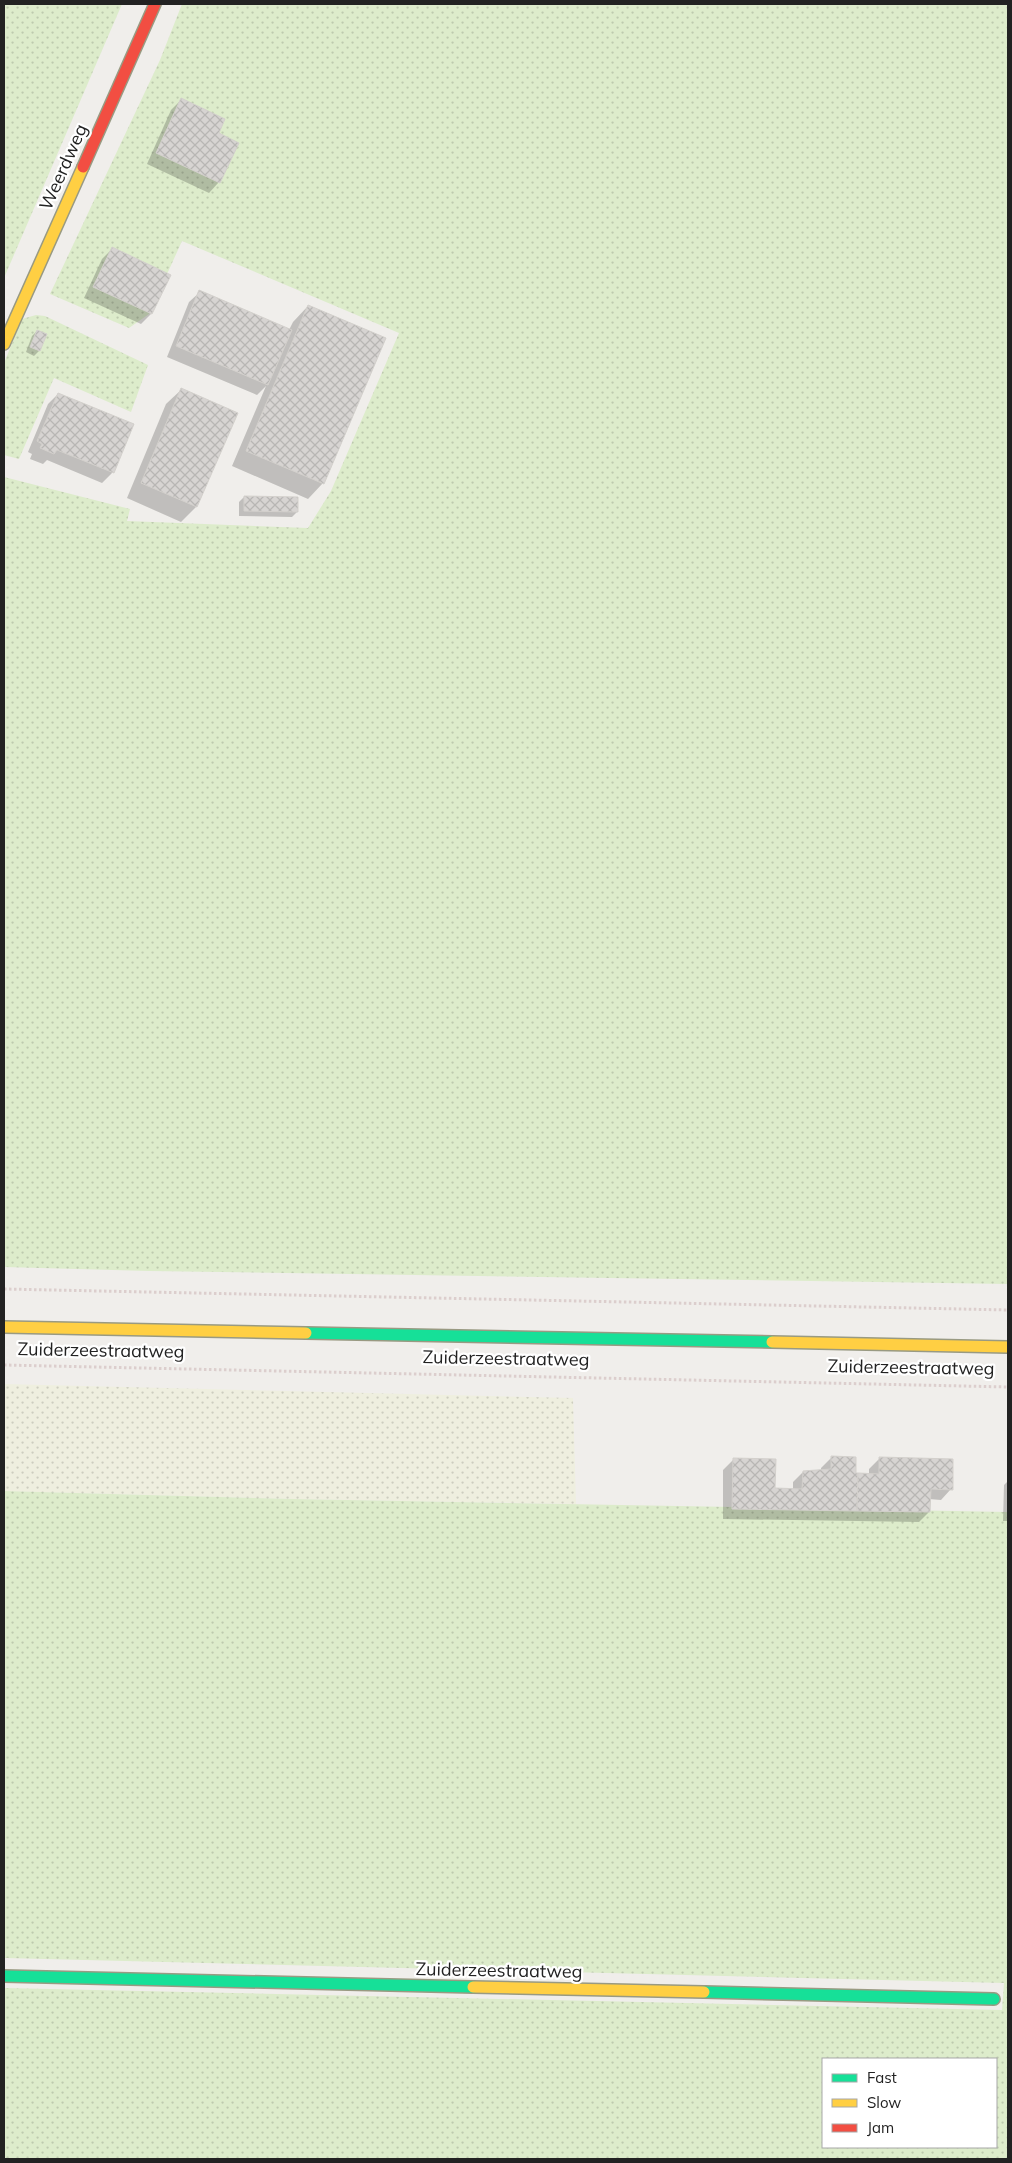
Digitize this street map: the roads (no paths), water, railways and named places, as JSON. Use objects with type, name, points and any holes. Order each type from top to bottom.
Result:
[{"type":"street","name":"Weerdweg","points":[[4,344],[155,4]]},
{"type":"street","name":"Zuiderzeestraatweg","points":[[4,1327],[1008,1347]]},
{"type":"street","name":"Zuiderzeestraatweg","points":[[4,1976],[994,1999]]}]
